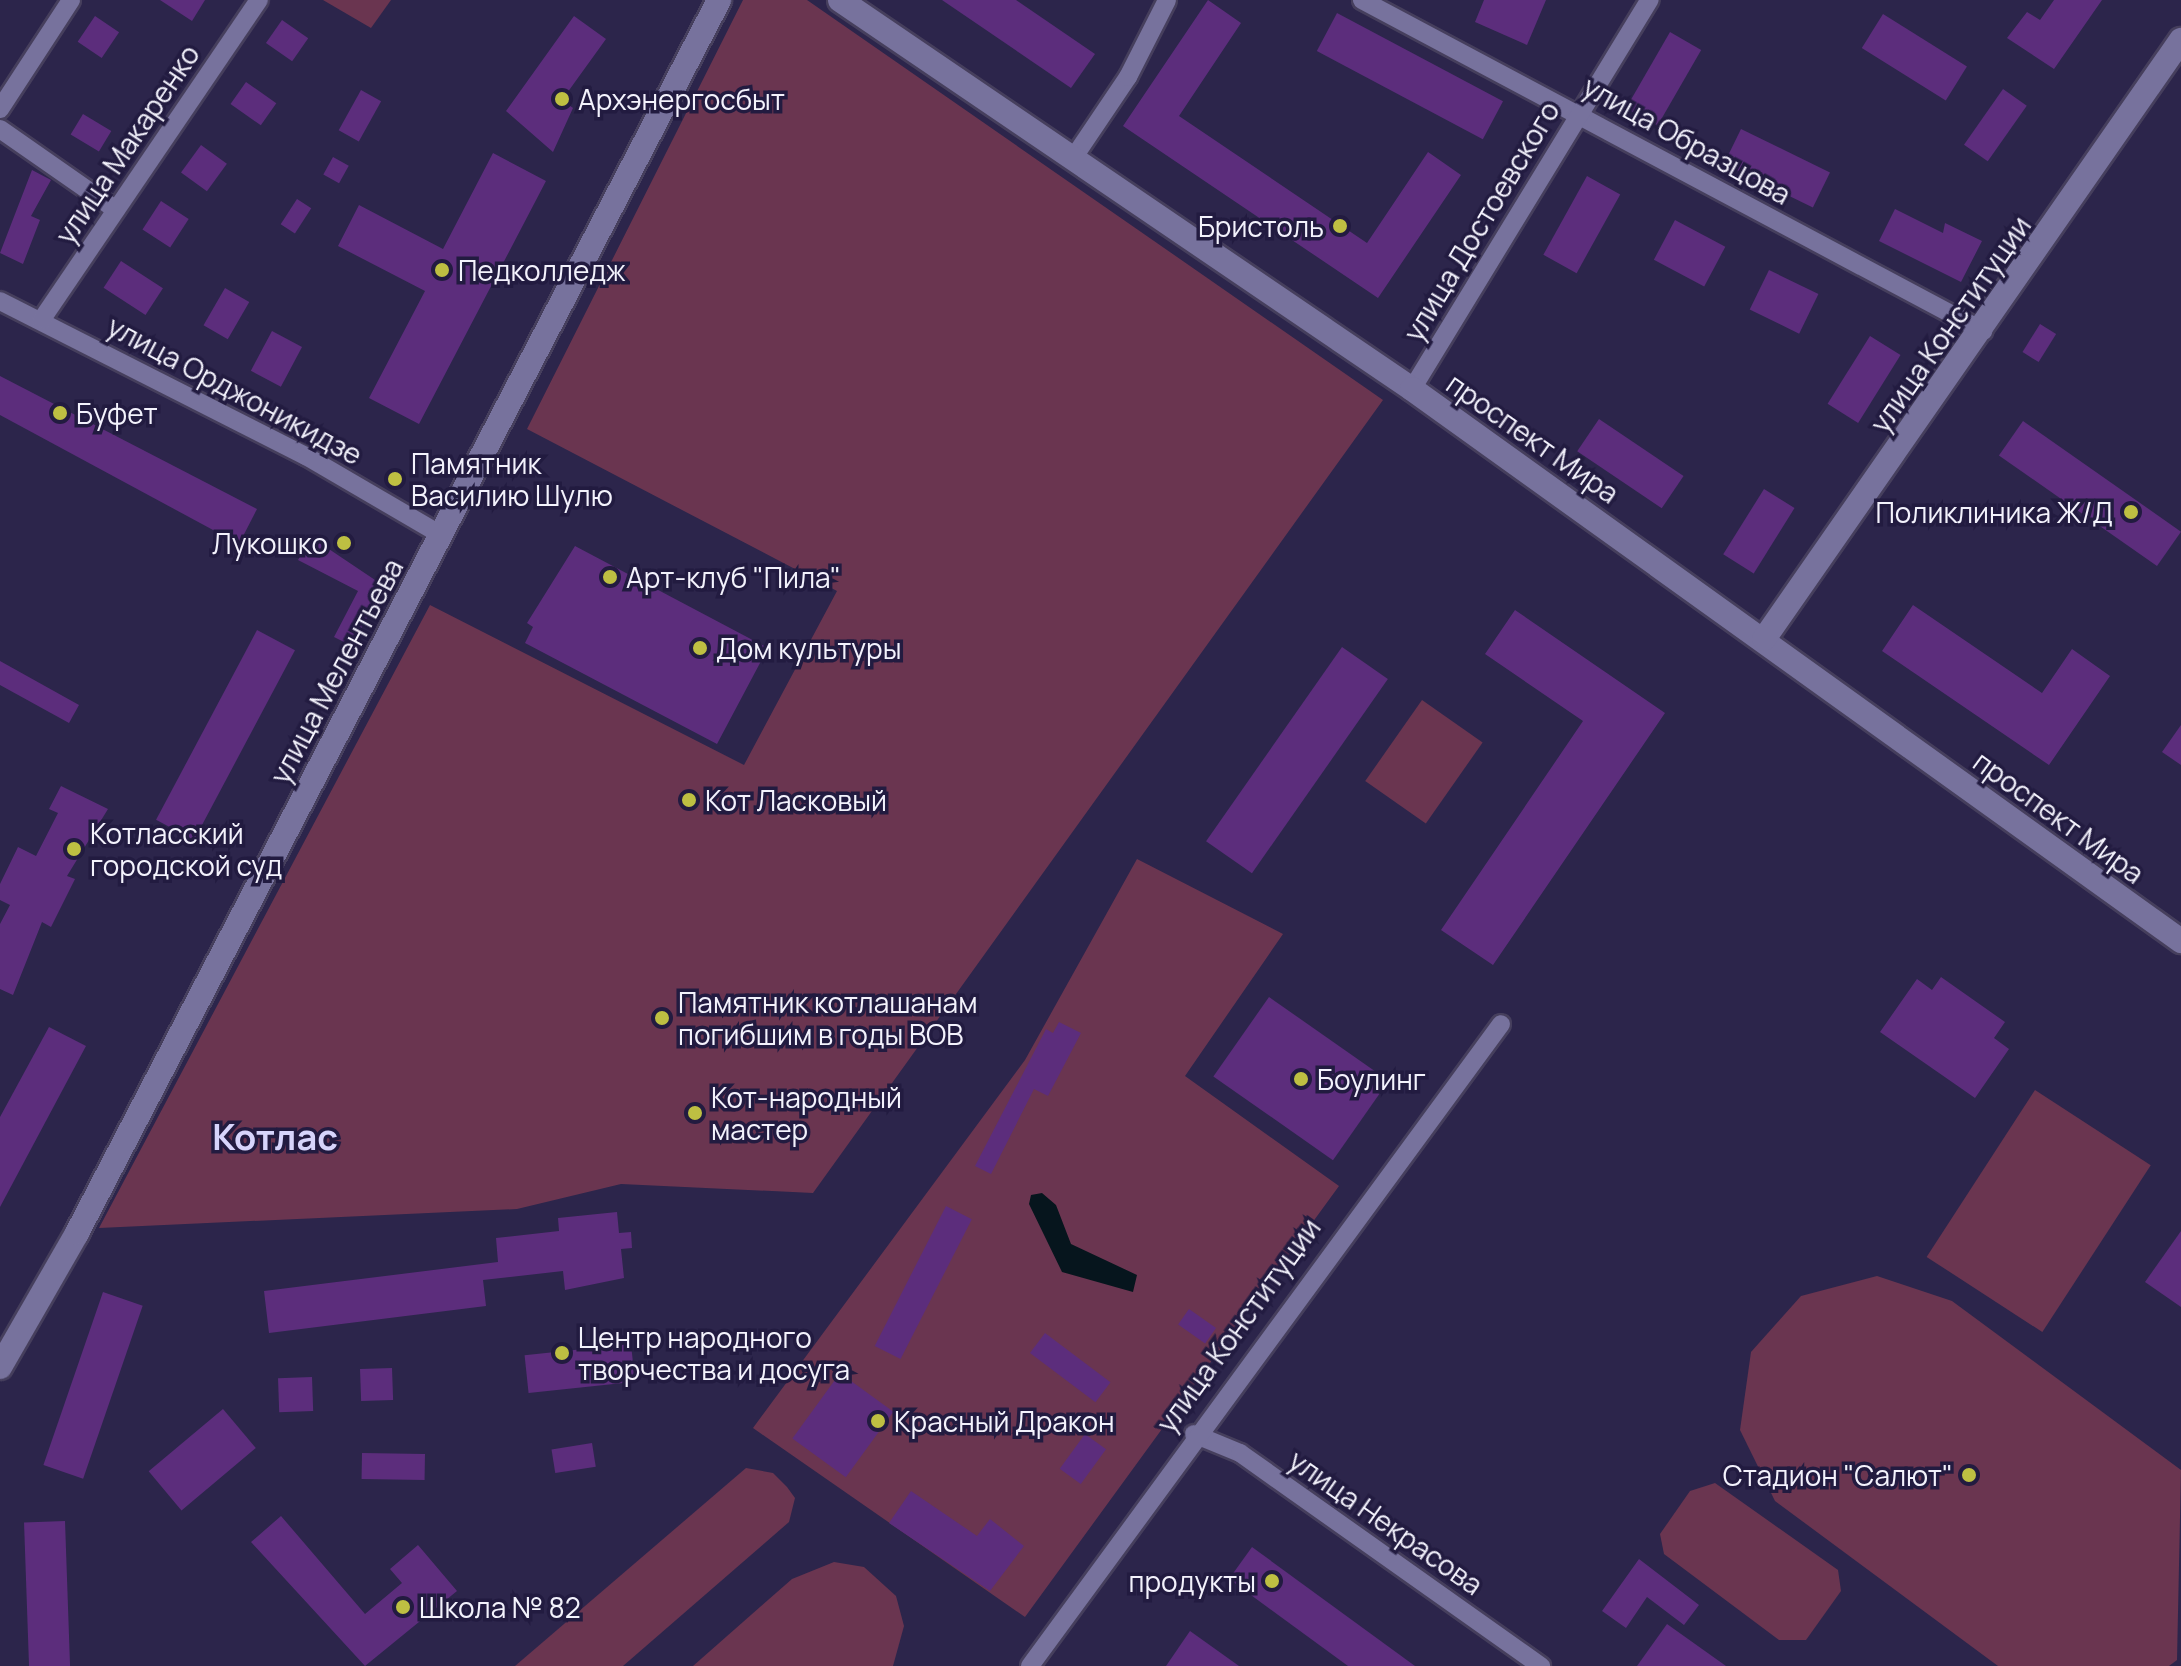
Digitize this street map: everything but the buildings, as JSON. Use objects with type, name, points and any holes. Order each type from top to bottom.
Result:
[{"type":"street","points":[[0,109],[71,0]]},
{"type":"street","name":"улица Макаренко","points":[[42,319],[259,0]]},
{"type":"street","name":"улица Мелентьева","points":[[0,1367],[441,535],[719,0]]},
{"type":"street","name":"проспект Мира","points":[[840,0],[1412,389],[2181,941]]},
{"type":"street","points":[[1074,157],[1128,77],[1167,0]]},
{"type":"street","name":"улица Образцова","points":[[1362,0],[1581,110],[1983,331]]},
{"type":"street","name":"улица Достоевского","points":[[1412,389],[1649,0]]},
{"type":"street","name":"улица Конституции","points":[[1764,639],[1983,331],[2181,40]]},
{"type":"street","points":[[0,129],[116,210]]},
{"type":"street","name":"улица Орджоникидзе","points":[[0,301],[42,319],[306,456],[441,535]]},
{"type":"street","name":"улица Конституции","points":[[1030,1666],[1194,1434],[1501,1024]]},
{"type":"street","name":"улица Некрасова","points":[[1194,1434],[1240,1453],[1541,1666]]},
{"type":"shaded area","points":[[323,0],[391,0],[371,28]]},
{"type":"shaded area","points":[[743,0],[807,0],[1383,400],[813,1193],[621,1184],[517,1209],[99,1228],[430,605],[744,765],[837,591],[527,429]]},
{"type":"shaded area","points":[[1422,700],[1483,742],[1426,824],[1365,781]]},
{"type":"shaded area","points":[[1137,859],[1283,934],[1185,1076],[1339,1186],[1025,1617],[753,1428],[1025,1060]]},
{"type":"shaded area","points":[[2035,1090],[2151,1165],[2042,1332],[1927,1257]]},
{"type":"shaded area","points":[[1042,1193],[1056,1205],[1071,1244],[1137,1275],[1133,1292],[1062,1272],[1029,1204],[1031,1195]]},
{"type":"shaded area","name":"Стадион \"Салют\"","points":[[1877,1276],[1952,1301],[2181,1470],[2177,1660],[2169,1666],[1998,1666],[1775,1501],[1740,1430],[1751,1352],[1801,1296]]},
{"type":"shaded area","points":[[746,1468],[773,1473],[787,1487],[795,1498],[789,1522],[623,1666],[515,1666]]},
{"type":"shaded area","points":[[1715,1483],[1838,1570],[1841,1591],[1806,1640],[1779,1640],[1664,1554],[1660,1534],[1690,1491]]},
{"type":"shaded area","points":[[834,1562],[864,1567],[896,1596],[904,1626],[893,1666],[693,1666],[792,1579]]},
{"type":"place","name":"Архэнергосбыт","points":[[562,99]]},
{"type":"place","name":"Бристоль","points":[[1340,226]]},
{"type":"place","name":"Педколледж","points":[[442,270]]},
{"type":"place","name":"Буфет","points":[[60,413]]},
{"type":"place","name":"Памятник Василию Шулю","points":[[395,479]]},
{"type":"place","name":"Поликлиника Ж/Д","points":[[2131,512]]},
{"type":"place","name":"Лукошко","points":[[344,543]]},
{"type":"place","name":"Арт-клуб \"Пила\"","points":[[610,577]]},
{"type":"place","name":"Дом культуры","points":[[700,648]]},
{"type":"place","name":"Кот Ласковый","points":[[689,800]]},
{"type":"place","name":"Котласский городской суд","points":[[74,849]]},
{"type":"place","name":"Памятник котлашанам погибшим в годы ВОВ","points":[[662,1018]]},
{"type":"place","name":"Боулинг","points":[[1301,1079]]},
{"type":"place","name":"Кот-народный мастер","points":[[695,1113]]},
{"type":"place","name":"Центр народного творчества и досуга","points":[[562,1353]]},
{"type":"place","name":"Красный Дракон","points":[[878,1421]]},
{"type":"place","name":"Стадион \"Салют\"","points":[[1969,1475]]},
{"type":"place","name":"продукты","points":[[1272,1581]]},
{"type":"place","name":"Школа № 82","points":[[403,1607]]},
{"type":"district","name":"Котлас","points":[[275,1137]]}]
